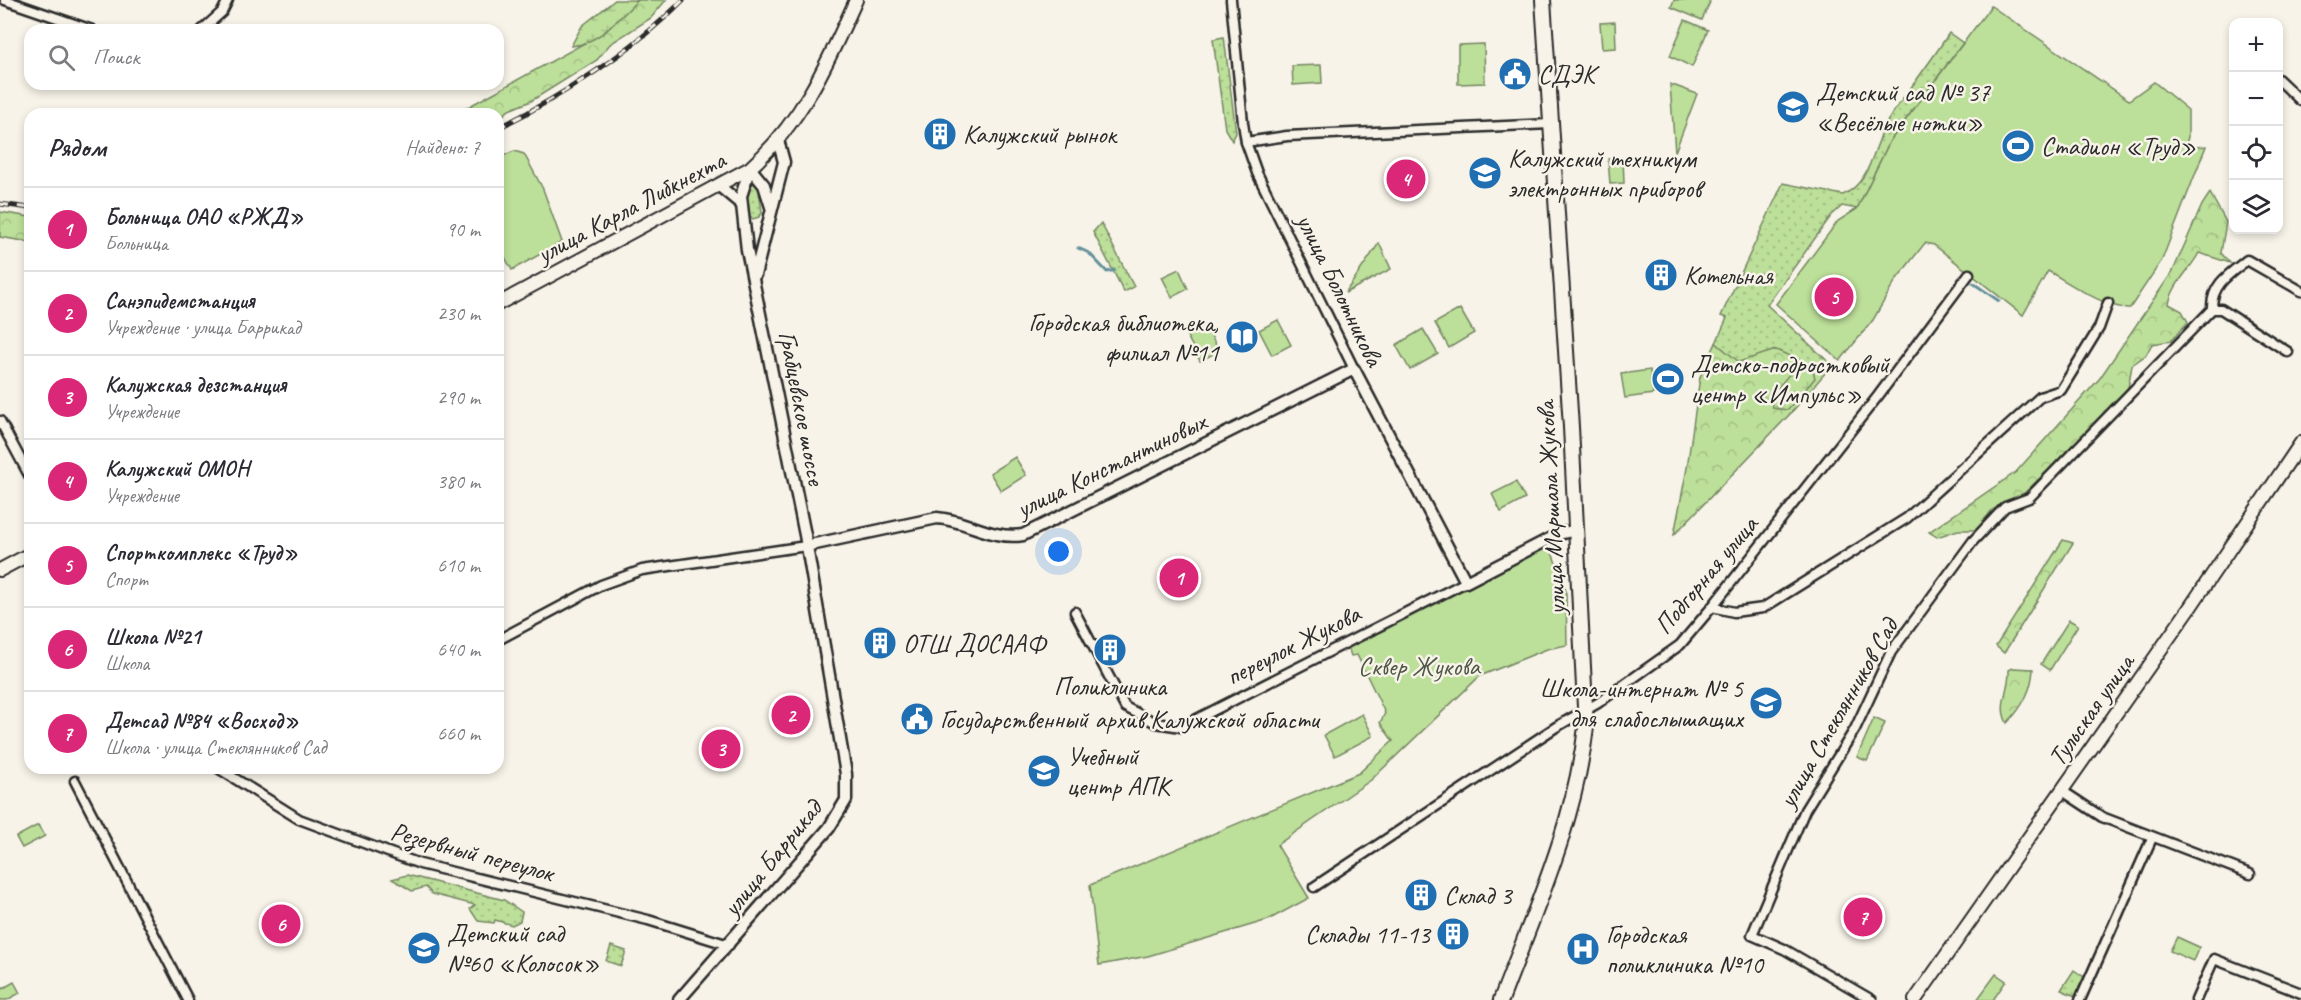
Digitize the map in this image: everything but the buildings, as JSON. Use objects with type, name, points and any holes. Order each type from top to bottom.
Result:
[{"type":"main road","points":[[778,140],[799,114],[814,90],[856,0]]},
{"type":"main road","name":"улица Маршала Жукова","points":[[1501,1000],[1567,824],[1582,767],[1586,711],[1543,0]]},
{"type":"main road","name":"улица Карла Либкнехта","points":[[504,301],[750,168],[778,140]]},
{"type":"main road","name":"Тульская улица","points":[[1915,1000],[2202,591],[2301,443]]},
{"type":"main road","points":[[0,570],[24,557]]},
{"type":"street","points":[[5,0],[75,24]]},
{"type":"street","points":[[209,24],[222,12],[228,0]]},
{"type":"street","name":"улица Болотникова","points":[[1231,0],[1246,142],[1257,173],[1354,369],[1466,582]]},
{"type":"street","points":[[2283,84],[2301,101]]},
{"type":"street","points":[[1246,142],[1287,136],[1551,124]]},
{"type":"street","name":"Грабцевское шоссе","points":[[755,278],[767,222],[784,162],[778,140]]},
{"type":"street","points":[[718,185],[741,204],[750,168]]},
{"type":"street","points":[[750,168],[764,185],[771,207]]},
{"type":"street","name":"Грабцевское шоссе","points":[[741,204],[747,250],[755,278],[806,546]]},
{"type":"street","points":[[744,219],[755,225],[767,222]]},
{"type":"street","points":[[2288,352],[2221,309],[2212,309],[2211,296],[2222,280],[2247,260],[2301,291]]},
{"type":"street","name":"Подгорная улица","points":[[1314,888],[1556,727],[1586,711],[1680,645],[1712,607],[1970,274]]},
{"type":"street","points":[[1712,607],[1734,612],[1763,608],[1907,518],[2040,397],[2061,390],[2099,328],[2108,303]]},
{"type":"street","name":"улица Стеклянников Сад","points":[[1872,1000],[1784,949],[1752,935],[1805,810],[1855,729],[1891,652],[1973,541],[2005,507],[2029,498],[2212,309]]},
{"type":"street","name":"улица Константиновых","points":[[806,546],[937,518],[948,519],[1003,536],[1023,535],[1354,369]]},
{"type":"street","points":[[0,421],[24,466]]},
{"type":"street","name":"переулок Жукова","points":[[1075,612],[1125,707],[1156,723],[1180,728],[1559,534],[1576,530]]},
{"type":"street","points":[[504,637],[601,585],[642,570],[806,546]]},
{"type":"street","name":"улица Баррикад","points":[[679,1000],[830,828],[846,800],[846,774],[806,546]]},
{"type":"street","name":"Резервный переулок","points":[[228,774],[299,819],[420,864],[648,920],[729,945]]},
{"type":"street","points":[[75,781],[188,1000]]},
{"type":"street","points":[[2061,790],[2102,817],[2250,874]]},
{"type":"street","points":[[2080,1000],[2152,838]]},
{"type":"street","points":[[2196,1000],[2214,959],[2301,993]]},
{"type":"green space","points":[[615,0],[638,0],[599,35],[571,46],[582,26]]},
{"type":"green space","points":[[638,0],[666,0],[651,18],[610,44],[597,60],[531,101],[509,110],[504,115],[504,108],[466,108],[499,90],[504,90],[504,87],[605,32]]},
{"type":"green space","points":[[1674,0],[1710,2],[1702,20],[1671,7]]},
{"type":"green space","points":[[1991,6],[2129,100],[2154,82],[2188,110],[2188,137],[2185,148],[2206,146],[2162,260],[2130,308],[2111,305],[2048,271],[2023,315],[1934,245],[1925,243],[1896,280],[1873,320],[1840,361],[1776,304],[1838,221],[1857,209],[1890,141]]},
{"type":"green space","points":[[1685,20],[1708,30],[1692,67],[1670,56]]},
{"type":"green space","points":[[1615,22],[1616,48],[1602,49],[1600,23]]},
{"type":"green space","points":[[1949,33],[1963,43],[1890,141],[1857,209],[1842,206],[1831,216],[1767,305],[1832,365],[1806,363],[1776,350],[1739,363],[1716,343],[1727,318],[1721,316],[1783,183],[1843,195],[1853,189],[1867,171],[1890,117]]},
{"type":"green space","points":[[1224,37],[1236,133],[1232,141],[1225,129],[1213,39]]},
{"type":"green space","points":[[1484,44],[1485,83],[1458,84],[1458,45]]},
{"type":"green space","points":[[1321,65],[1322,83],[1293,85],[1292,66]]},
{"type":"green space","points":[[1670,84],[1697,94],[1675,152]]},
{"type":"green space","points":[[514,151],[524,154],[543,189],[562,242],[512,270],[504,256],[504,155]]},
{"type":"green space","points":[[1623,158],[1624,183],[1610,184],[1608,159]]},
{"type":"green space","points":[[754,183],[759,189],[762,213],[753,219],[750,216],[746,195],[748,186]]},
{"type":"green space","points":[[2210,193],[2226,222],[2221,253],[2230,263],[2199,253],[2177,284],[2169,304],[2182,311],[2188,322],[2171,341],[2152,344],[2146,355],[2132,365],[2128,388],[2023,494],[1992,510],[1977,530],[1958,530],[1937,537],[1929,532],[2016,472],[2100,378],[2173,271],[2202,205]]},
{"type":"green space","points":[[0,212],[24,216],[24,241],[0,237]]},
{"type":"green space","points":[[1101,223],[1134,287],[1124,292],[1093,232]]},
{"type":"green space","points":[[1379,243],[1391,269],[1345,293]]},
{"type":"green space","points":[[1179,269],[1188,289],[1172,297],[1162,277]]},
{"type":"green space","points":[[1460,309],[1474,333],[1449,348],[1435,323]]},
{"type":"green space","points":[[1278,320],[1291,345],[1272,355],[1259,330]]},
{"type":"green space","points":[[1205,324],[1219,351],[1200,361],[1186,334]]},
{"type":"green space","points":[[1423,329],[1438,354],[1410,370],[1396,345]]},
{"type":"green space","points":[[1716,343],[1739,362],[1776,350],[1806,363],[1832,365],[1791,413],[1674,535],[1687,468],[1700,377]]},
{"type":"green space","points":[[1797,365],[1813,370],[1815,378],[1788,410],[1773,408],[1770,397]]},
{"type":"green space","points":[[1650,370],[1653,394],[1625,398],[1621,374]]},
{"type":"green space","points":[[1015,457],[1026,475],[1001,491],[990,473]]},
{"type":"green space","points":[[1516,482],[1525,499],[1501,512],[1492,494]]},
{"type":"green space","points":[[2063,540],[2073,543],[2004,653],[1996,646]]},
{"type":"green space","name":"Сквер Жукова","points":[[1549,544],[1566,591],[1567,645],[1547,649],[1480,676],[1371,780],[1277,845],[1309,898],[1268,920],[1148,956],[1099,965],[1090,885],[1359,773],[1393,741],[1380,723],[1385,713],[1357,655],[1351,656],[1348,647]]},
{"type":"green space","points":[[2069,620],[2078,625],[2050,670],[2041,664]]},
{"type":"green space","points":[[2013,668],[2033,669],[2031,684],[2025,698],[2007,723],[2003,710],[2009,670]]},
{"type":"green space","points":[[1362,714],[1373,736],[1335,756],[1324,735]]},
{"type":"green space","points":[[1874,718],[1885,723],[1867,761],[1857,757]]},
{"type":"green space","points":[[38,825],[45,836],[22,848],[16,837]]},
{"type":"green space","points":[[407,875],[504,900],[522,912],[520,921],[512,925],[495,920],[494,923],[478,921],[470,909],[475,905],[432,894],[426,887],[412,891],[392,879]]},
{"type":"green space","points":[[2177,937],[2199,947],[2193,961],[2170,951]]},
{"type":"green space","points":[[611,946],[626,951],[621,966],[606,961]]},
{"type":"green space","points":[[2074,970],[2084,977],[2075,996],[2061,990]]},
{"type":"green space","points":[[1996,974],[2006,981],[1993,1000],[1977,1000]]},
{"type":"green space","points":[[14,982],[20,993],[7,1000],[0,1000],[0,990]]},
{"type":"waterway","points":[[1078,248],[1089,253],[1107,272],[1115,270]]},
{"type":"waterway","points":[[1973,283],[1999,301]]},
{"type":"railway","points":[[504,125],[547,102],[596,71],[642,37],[683,0]]},
{"type":"railway","points":[[0,204],[24,207]]},
{"type":"place","name":"СДЭК","points":[[1515,74]]},
{"type":"place","name":"Детский сад № 37 «Весёлые нотки»","points":[[1793,107]]},
{"type":"place","name":"Калужский рынок","points":[[940,134]]},
{"type":"place","name":"Стадион «Труд»","points":[[2018,146]]},
{"type":"place","name":"Калужский техникум электронных приборов","points":[[1485,173]]},
{"type":"place","name":"Калужский ОМОН","points":[[1406,179]]},
{"type":"place","name":"Котельная","points":[[1661,275]]},
{"type":"place","name":"Спорткомплекс «Труд»","points":[[1834,297]]},
{"type":"place","name":"Городская библиотека, филиал №11","points":[[1242,337]]},
{"type":"place","name":"Детско-подростковый центр «Импульс»","points":[[1668,379]]},
{"type":"place","name":"Больница ОАО «РЖД»","points":[[1179,578]]},
{"type":"place","name":"ОТШ ДОСААФ","points":[[880,643]]},
{"type":"place","name":"Поликлиника","points":[[1110,650]]},
{"type":"place","name":"Школа-интернат № 5 для слабослышащих","points":[[1766,703]]},
{"type":"place","name":"Санэпидемстанция","points":[[791,715]]},
{"type":"place","name":"Государственный архив Калужской области","points":[[917,719]]},
{"type":"place","name":"Калужская дезстанция","points":[[721,749]]},
{"type":"place","name":"Учебный центр АПК","points":[[1044,771]]},
{"type":"place","name":"Склад 3","points":[[1421,895]]},
{"type":"place","name":"Детсад №84 «Восход»","points":[[1863,917]]},
{"type":"place","name":"Школа №21","points":[[281,924]]},
{"type":"place","name":"Склады 11-13","points":[[1453,934]]},
{"type":"place","name":"Детский сад №60 «Колосок»","points":[[424,948]]},
{"type":"place","name":"Городская поликлиника №10","points":[[1583,949]]}]
